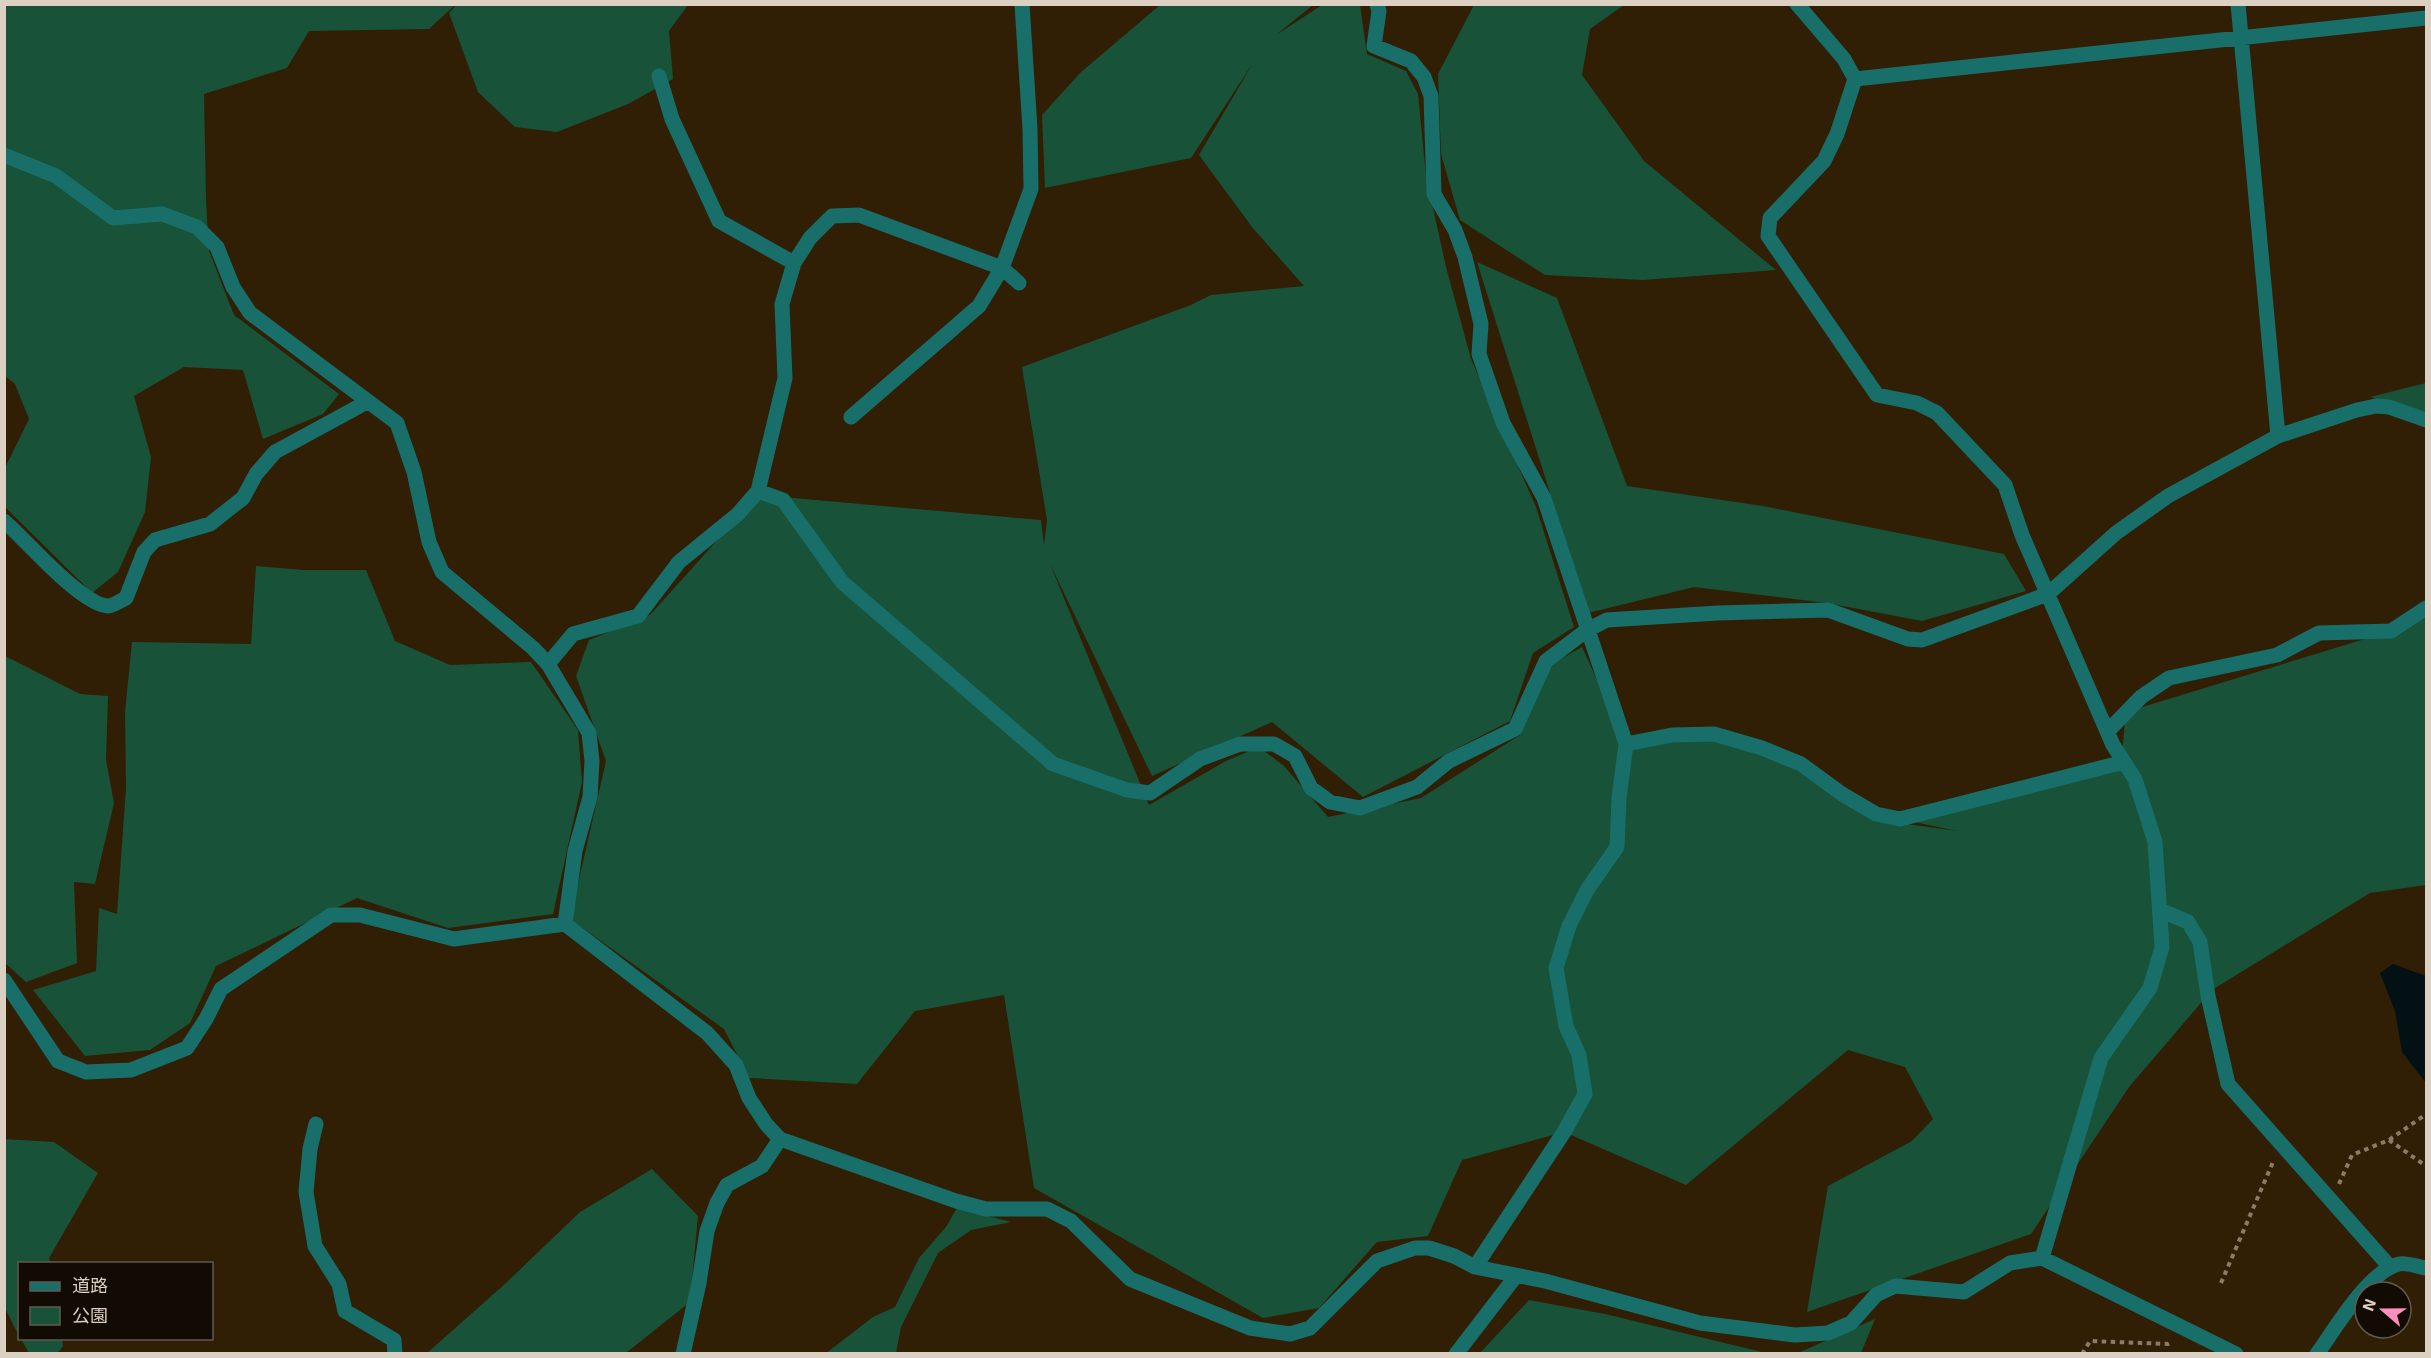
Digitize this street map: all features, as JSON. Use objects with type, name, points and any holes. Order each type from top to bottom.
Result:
[{"type":"street","points":[[851,417],[979,306],[1002,268],[1031,189],[1030,129],[1022,4]]},
{"type":"street","points":[[1377,4],[1379,11],[1374,46],[1411,62],[1424,77],[1431,96],[1434,194],[1455,230],[1465,257],[1481,324],[1479,354],[1503,423],[1544,498],[1626,744],[1619,798],[1617,847],[1583,899],[1569,926],[1556,968],[1566,1026],[1579,1055],[1585,1094],[1564,1132],[1475,1267]]},
{"type":"street","points":[[1797,4],[1844,59],[1855,79],[1837,134],[1824,161],[1770,218],[1768,236],[1877,395],[1917,403],[1937,413],[2005,485],[2022,536],[2113,745],[2135,779],[2155,842],[2162,947],[2150,988],[2101,1058],[2042,1258]]},
{"type":"street","points":[[2238,4],[2278,436]]},
{"type":"street","points":[[1855,79],[2427,18]]},
{"type":"street","points":[[659,76],[672,119],[719,221],[794,263]]},
{"type":"street","points":[[4,155],[56,176],[113,218],[162,214],[197,227],[217,247],[233,287],[250,313],[397,423],[414,472],[429,542],[442,572],[533,648],[548,664],[588,733],[592,761],[590,797],[575,851],[565,924]]},
{"type":"street","points":[[548,664],[573,634],[638,616],[679,562],[738,513],[758,490],[785,378],[782,304],[794,263],[810,238],[832,216],[859,214],[1002,268],[1018,283]]},
{"type":"street","points":[[4,521],[75,588],[93,601],[109,606],[126,598],[144,552],[155,540],[210,524],[243,498],[256,474],[275,452],[367,402]]},
{"type":"street","points":[[758,490],[783,500],[842,582],[1053,764],[1127,790],[1150,794],[1200,759],[1240,744],[1274,744],[1295,756],[1311,788],[1330,802],[1360,808],[1417,787],[1449,761],[1515,729],[1546,661],[1587,630],[1607,620],[1718,613],[1828,610],[1908,639],[1922,640],[2048,594],[2116,533],[2168,496],[2278,436],[2376,406],[2390,407],[2427,420]]},
{"type":"street","points":[[2108,731],[2141,697],[2169,678],[2277,656],[2319,633],[2391,631],[2427,608]]},
{"type":"street","points":[[1626,744],[1672,735],[1714,734],[1762,748],[1802,764],[1842,794],[1876,814],[1900,819],[2124,762]]},
{"type":"street","points":[[2160,910],[2188,922],[2200,942],[2208,996],[2228,1084],[2390,1267]]},
{"type":"street","points":[[4,980],[58,1061],[86,1072],[131,1070],[187,1048],[206,1019],[221,989],[331,915],[360,915],[454,939],[565,924],[707,1033],[736,1065],[749,1098],[766,1124],[780,1139],[956,1201],[986,1209],[1047,1209],[1071,1221],[1130,1279],[1250,1328],[1290,1334],[1310,1328],[1377,1261],[1415,1248],[1429,1248],[1454,1256],[1475,1267],[1545,1281],[1701,1323],[1795,1335],[1828,1333],[1851,1323],[1876,1295],[1895,1286],[1964,1292],[2010,1263],[2042,1258],[2226,1351]]},
{"type":"street","points":[[316,1124],[310,1149],[306,1191],[315,1246],[339,1284],[345,1311],[394,1340],[395,1353]]},
{"type":"street","points":[[683,1353],[699,1283],[707,1231],[717,1203],[727,1185],[762,1166],[780,1139]]},
{"type":"street","points":[[2318,1353],[2371,1280],[2390,1267],[2401,1263],[2427,1268]]},
{"type":"street","points":[[1456,1353],[1516,1276]]},
{"type":"path","points":[[2331,1201],[2352,1155],[2389,1140],[2425,1115]]},
{"type":"path","points":[[2389,1140],[2427,1166]]},
{"type":"path","points":[[2221,1283],[2280,1145]]},
{"type":"path","points":[[2082,1353],[2090,1341],[2168,1344],[2192,1332]]},
{"type":"green space","points":[[457,4],[688,5],[669,31],[673,79],[628,104],[557,132],[515,127],[478,92],[449,13]]},
{"type":"green space","points":[[5,5],[455,5],[429,29],[309,31],[287,68],[204,94],[209,251],[234,315],[339,394],[323,414],[263,439],[243,370],[184,367],[134,396],[151,457],[145,512],[118,572],[92,593],[5,507],[4,470],[29,419],[15,384],[5,376]]},
{"type":"green space","points":[[1160,5],[1313,5],[1276,35],[1322,5],[1360,5],[1367,54],[1406,71],[1418,94],[1426,176],[1446,267],[1471,359],[1536,507],[1574,627],[1533,653],[1510,721],[1363,797],[1272,722],[1152,776],[1050,564],[1149,805],[1226,761],[1259,747],[1284,766],[1328,817],[1421,798],[1520,735],[1550,665],[1582,647],[1626,744],[1672,735],[1745,744],[1900,823],[1957,831],[1900,819],[2121,763],[2126,712],[2391,631],[2426,613],[2426,885],[2370,893],[2212,990],[2129,1087],[2031,1234],[1807,1312],[1828,1186],[1912,1141],[1933,1119],[1905,1067],[1848,1050],[1686,1185],[1564,1132],[1462,1160],[1428,1236],[1377,1242],[1319,1308],[1263,1318],[1034,1188],[1004,995],[915,1011],[857,1084],[749,1078],[724,1029],[570,919],[606,761],[576,676],[589,640],[650,615],[758,495],[1041,520],[1044,545],[1047,520],[1022,367],[1191,305],[1211,295],[1304,286],[1252,227],[1199,155],[1253,63],[1191,158],[1045,188],[1042,115],[1080,73]]},
{"type":"green space","points":[[1474,5],[1624,5],[1590,29],[1582,75],[1644,161],[1776,270],[1643,280],[1545,275],[1460,220],[1441,154],[1438,74]]},
{"type":"green space","points":[[1477,262],[1557,298],[1627,486],[1763,506],[2004,554],[2026,591],[1922,621],[1827,603],[1694,587],[1588,613]]},
{"type":"green space","points":[[2426,383],[2426,414],[2370,397]]},
{"type":"green space","points":[[256,566],[303,570],[366,570],[395,641],[450,665],[531,662],[578,730],[582,782],[553,914],[448,928],[357,898],[216,966],[190,1023],[150,1050],[85,1056],[33,990],[96,971],[99,908],[117,914],[126,788],[125,712],[132,642],[251,644]]},
{"type":"green space","points":[[5,656],[80,694],[108,696],[106,760],[114,803],[95,884],[74,882],[77,963],[26,982],[5,963]]},
{"type":"green space","points":[[4,1139],[54,1142],[98,1173],[49,1258],[50,1262],[18,1262],[18,1334],[5,1308]]},
{"type":"green space","points":[[652,1169],[698,1216],[690,1302],[626,1353],[426,1354],[506,1283],[580,1212]]},
{"type":"green space","points":[[957,1208],[1011,1222],[971,1230],[938,1253],[901,1327],[896,1353],[825,1354],[873,1317],[895,1307],[919,1258],[946,1227]]},
{"type":"green space","points":[[1529,1300],[1605,1314],[1766,1353],[1480,1353]]},
{"type":"green space","points":[[1875,1319],[1861,1353],[1798,1353]]},
{"type":"green space","points":[[22,1340],[62,1340],[63,1346],[58,1353],[29,1353]]},
{"type":"shaded area","points":[[2393,964],[2426,976],[2426,1083],[2402,1052],[2395,1011],[2380,973]]}]
